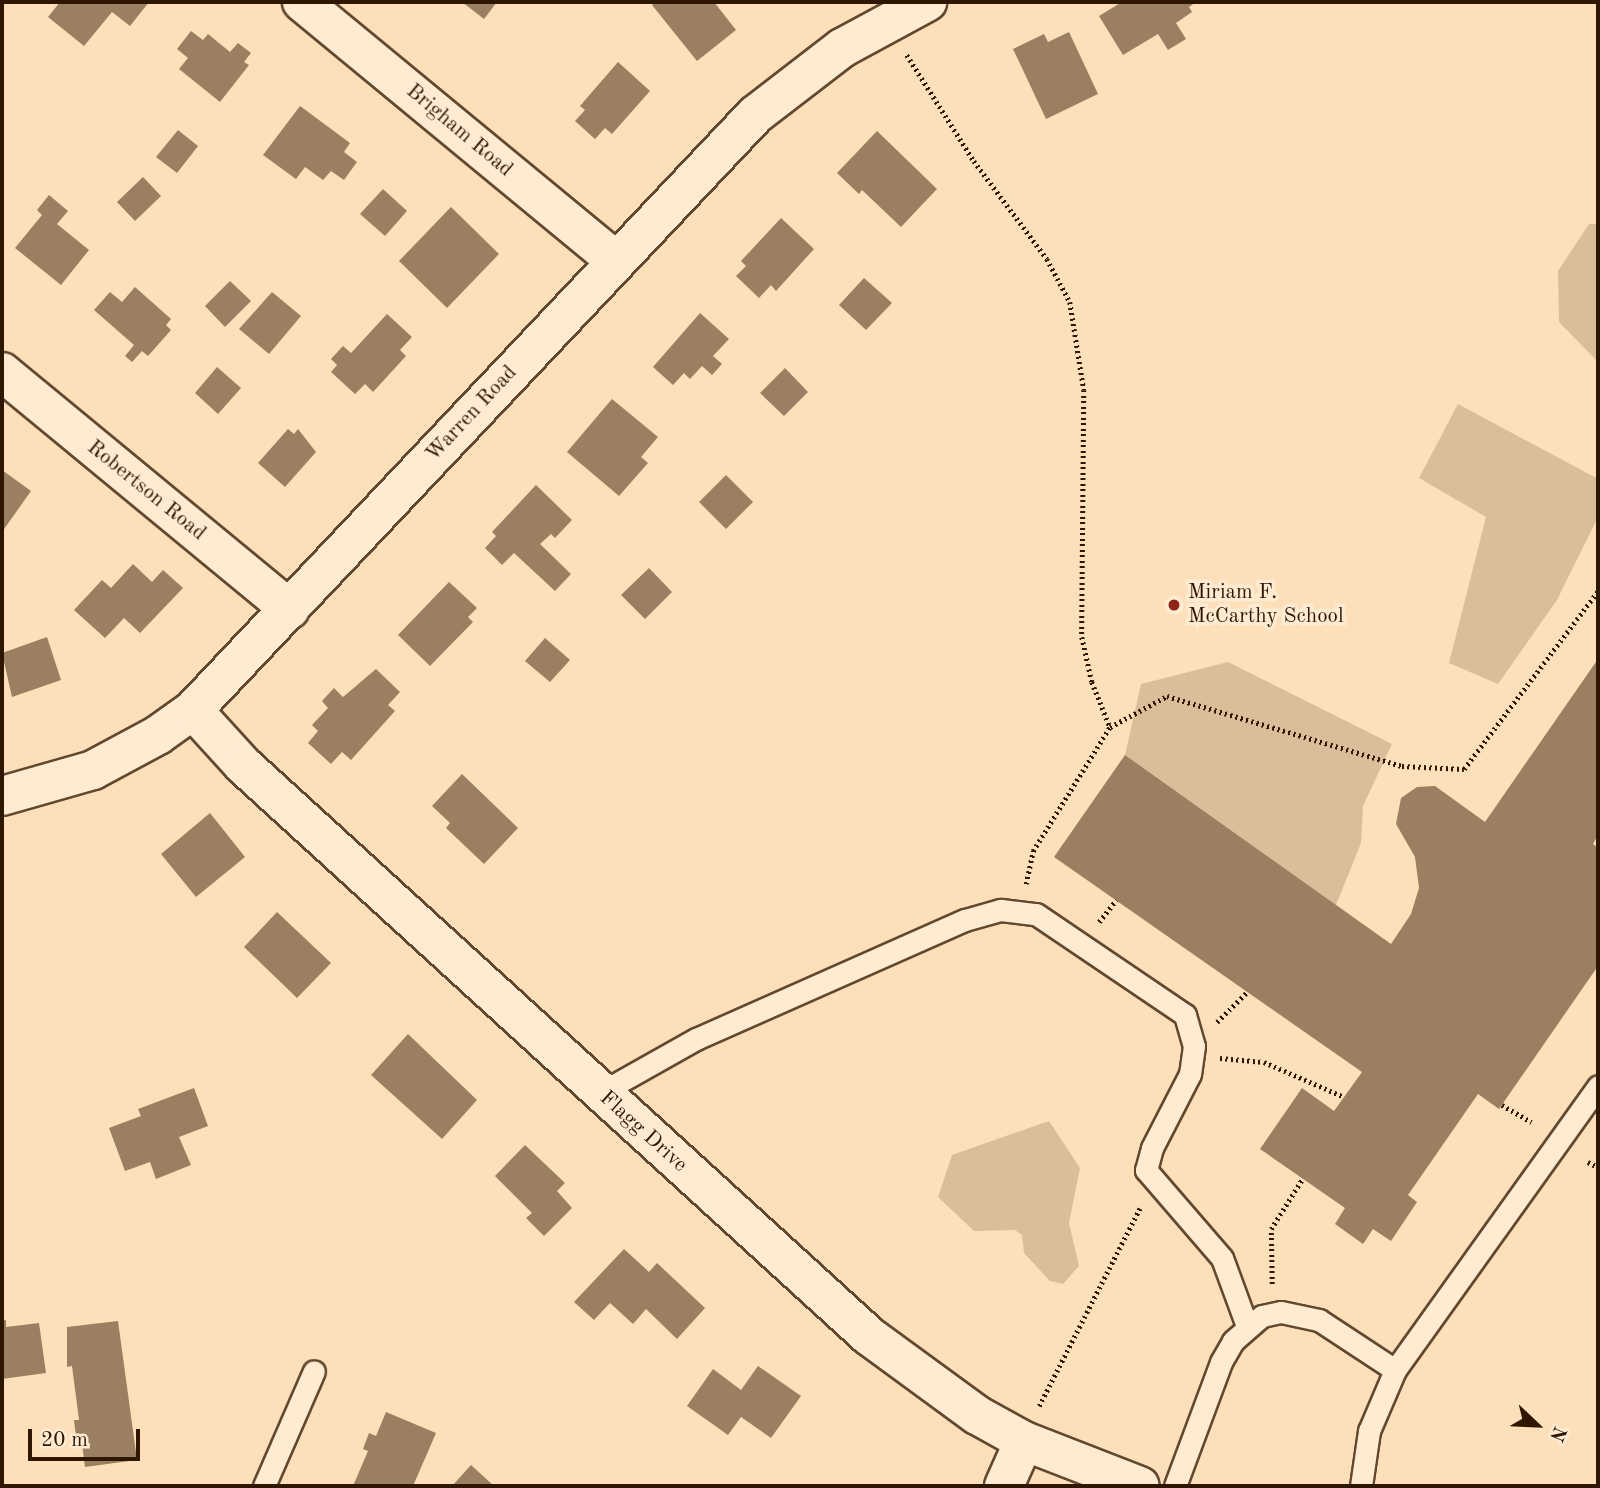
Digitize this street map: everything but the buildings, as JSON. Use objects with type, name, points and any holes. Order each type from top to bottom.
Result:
[{"type":"street","name":"Brigham Road","points":[[302,2],[615,261]]},
{"type":"street","name":"Warren Road","points":[[2,796],[93,770],[159,735],[193,710],[755,115],[800,76],[888,21],[927,2]]},
{"type":"street","name":"Robertson Road","points":[[2,372],[290,610]]},
{"type":"street","name":"Flagg Drive","points":[[193,710],[243,765],[869,1336],[926,1381],[1029,1429],[1140,1486]]},
{"type":"street","points":[[1004,1486],[1029,1429]]},
{"type":"lane","points":[[600,1093],[696,1039],[965,920],[1001,910],[1036,914],[1185,1016],[1193,1056],[1190,1074],[1152,1148],[1146,1170],[1222,1258],[1247,1326]]},
{"type":"lane","points":[[1362,1486],[1369,1432],[1395,1370],[1598,1086]]},
{"type":"lane","points":[[1175,1486],[1209,1388],[1233,1341],[1247,1326],[1281,1312],[1302,1314],[1319,1320],[1395,1370]]},
{"type":"lane","points":[[264,1486],[314,1371]]},
{"type":"path","points":[[888,21],[944,116],[1047,259],[1070,302],[1084,390],[1082,637],[1092,682],[1110,727]]},
{"type":"path","points":[[1020,912],[1033,851],[1110,727],[1167,696],[1402,765],[1464,769],[1598,592]]},
{"type":"path","points":[[1190,1033],[1217,1022],[1246,993]]},
{"type":"path","points":[[1193,1056],[1264,1062],[1344,1097]]},
{"type":"path","points":[[1502,1104],[1531,1122]]},
{"type":"path","points":[[1588,1162],[1598,1167]]},
{"type":"path","points":[[1272,1285],[1271,1229],[1303,1178]]},
{"type":"path","points":[[1029,1429],[1130,1223],[1157,1181]]},
{"type":"shaded area","points":[[1589,224],[1598,224],[1598,362],[1559,322],[1558,271]]},
{"type":"shaded area","points":[[1458,404],[1598,479],[1598,517],[1557,600],[1498,684],[1449,663],[1486,517],[1419,478]]},
{"type":"shaded area","points":[[1228,662],[1392,744],[1363,806],[1361,843],[1336,905],[1125,755],[1141,684]]},
{"type":"shaded area","points":[[1049,1121],[1080,1168],[1069,1223],[1079,1266],[1063,1284],[1050,1281],[1024,1253],[1022,1235],[1015,1230],[974,1231],[938,1197],[952,1155]]},
{"type":"place","name":"Miriam F. McCarthy School","points":[[1174,605]]}]
